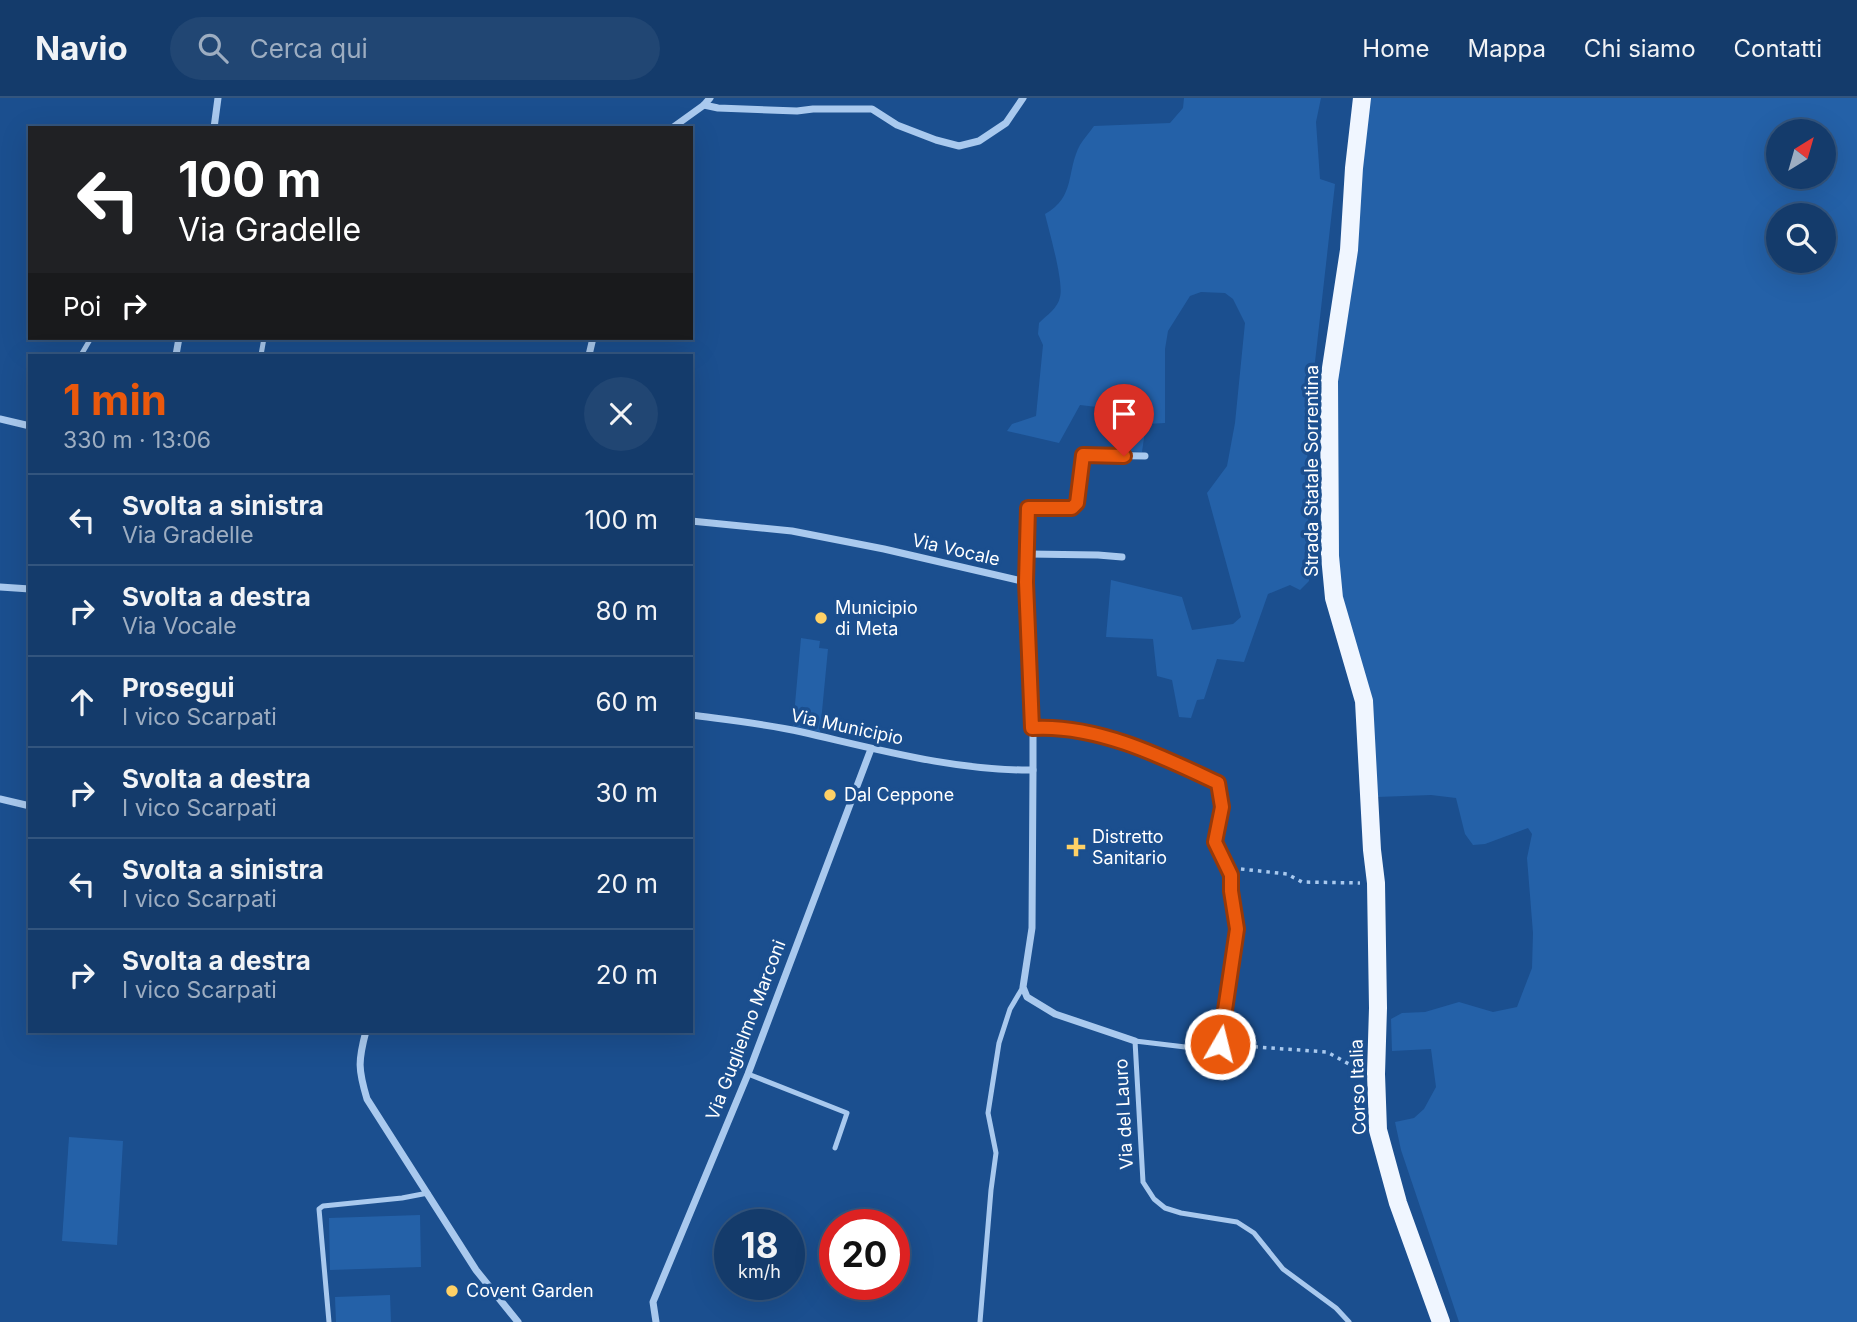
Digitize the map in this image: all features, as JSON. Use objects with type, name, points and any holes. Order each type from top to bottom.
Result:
[{"type":"main road","name":"Strada Statale Sorrentina","points":[[1362,98],[1349,250],[1329,381],[1330,556],[1334,598],[1364,701],[1376,883]]},
{"type":"main road","name":"Corso Italia","points":[[1376,883],[1378,1130],[1398,1203],[1441,1322]]},
{"type":"street","points":[[214,126],[218,98]]},
{"type":"street","points":[[675,126],[710,98]]},
{"type":"street","points":[[704,105],[797,111],[872,108],[897,125],[959,146],[979,141],[1006,123],[1023,98]]},
{"type":"street","points":[[0,419],[28,426]]},
{"type":"street","points":[[1023,987],[1032,928],[1033,770],[1026,582],[1028,508],[1072,508],[1077,503],[1083,455],[1145,456]]},
{"type":"street","name":"Via Vocale","points":[[693,521],[792,531],[1026,582]]},
{"type":"street","points":[[1028,554],[1122,558]]},
{"type":"street","points":[[0,587],[28,589]]},
{"type":"street","name":"Via Municipio","points":[[693,715],[799,732],[871,749],[997,771],[1033,770]]},
{"type":"street","name":"Via Guglielmo Marconi","points":[[656,1322],[653,1302],[748,1074],[871,749]]},
{"type":"street","points":[[0,800],[28,806]]},
{"type":"street","name":"Via del Lauro","points":[[1023,987],[1027,997],[1055,1014],[1135,1041]]},
{"type":"street","points":[[366,1033],[359,1073],[367,1099],[476,1270],[518,1322]]},
{"type":"lane","points":[[1032,728],[1067,729],[1131,744],[1218,783],[1222,807],[1215,842],[1231,875],[1237,929],[1220,1044],[1202,1049],[1135,1041]]},
{"type":"lane","points":[[980,1322],[996,1153],[988,1113],[999,1043],[1010,1009],[1023,987]]},
{"type":"lane","name":"Via del Lauro","points":[[1135,1041],[1143,1182],[1154,1199],[1166,1208],[1181,1213],[1237,1222],[1254,1233],[1283,1269],[1336,1308],[1349,1322]]},
{"type":"lane","points":[[748,1074],[847,1113],[835,1148]]},
{"type":"lane","points":[[329,1322],[319,1209],[323,1206],[428,1194]]},
{"type":"path","points":[[1228,867],[1287,874],[1302,882],[1376,883]]},
{"type":"path","points":[[1220,1044],[1327,1052],[1356,1068],[1376,1074]]},
{"type":"shaded area","points":[[1184,98],[1321,98],[1316,122],[1320,179],[1335,184],[1307,433],[1309,581],[1300,590],[1290,585],[1268,594],[1244,662],[1217,659],[1204,699],[1197,700],[1191,718],[1179,717],[1172,680],[1157,676],[1153,639],[1106,637],[1111,580],[1182,597],[1192,630],[1233,624],[1241,617],[1207,493],[1227,466],[1235,423],[1245,323],[1233,299],[1225,293],[1201,292],[1190,296],[1168,331],[1165,349],[1165,423],[1146,424],[1142,452],[1121,451],[1114,409],[1080,405],[1059,443],[1007,431],[1012,424],[1036,416],[1043,345],[1038,334],[1039,323],[1057,305],[1061,290],[1045,214],[1062,200],[1080,145],[1094,126],[1170,123],[1183,108]]},
{"type":"shaded area","points":[[1368,98],[1857,98],[1857,1322],[1459,1322],[1401,1150],[1395,1122],[1414,1118],[1424,1109],[1436,1087],[1431,1049],[1392,1051],[1391,1019],[1402,1013],[1425,1012],[1459,1002],[1493,1012],[1517,1007],[1532,968],[1533,933],[1527,858],[1532,834],[1528,828],[1485,844],[1473,845],[1465,834],[1456,798],[1431,795],[1377,797],[1339,588],[1336,376]]},
{"type":"shaded area","points":[[801,638],[820,641],[819,648],[828,649],[820,732],[793,726]]},
{"type":"shaded area","points":[[69,1137],[123,1141],[117,1245],[62,1241]]},
{"type":"shaded area","points":[[420,1215],[421,1267],[330,1270],[329,1218]]},
{"type":"shaded area","points":[[390,1295],[391,1322],[336,1322],[335,1297]]},
{"type":"place","name":"Municipio di Meta","points":[[821,618]]},
{"type":"place","name":"Dal Ceppone","points":[[830,795]]},
{"type":"place","name":"Distretto Sanitario","points":[[1076,847]]},
{"type":"place","name":"Covent Garden","points":[[452,1291]]},
{"type":"route","points":[[1124,456],[1083,455],[1077,503],[1072,508],[1028,508],[1026,582],[1032,728],[1067,729],[1131,744],[1218,783],[1222,807],[1215,842],[1231,875],[1237,929],[1220,1044]]}]
